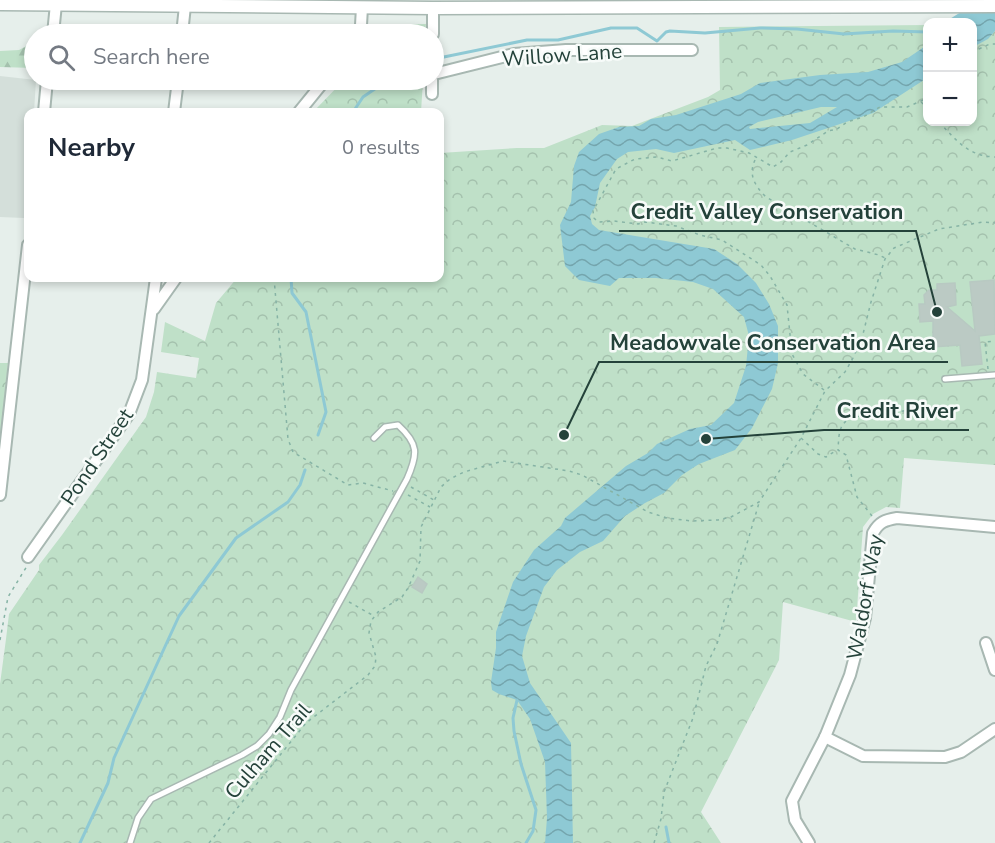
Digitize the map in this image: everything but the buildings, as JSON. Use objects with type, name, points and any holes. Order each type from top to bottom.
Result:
[{"type":"street","points":[[53,24],[56,2]]},
{"type":"street","points":[[0,4],[56,2],[185,6],[433,8],[556,4],[995,6]]},
{"type":"street","points":[[183,24],[185,6]]},
{"type":"street","points":[[361,24],[362,7]]},
{"type":"street","points":[[433,8],[433,24]]},
{"type":"street","name":"Willow Lane","points":[[444,72],[514,54],[566,50],[692,50]]},
{"type":"street","points":[[44,108],[46,90]]},
{"type":"street","points":[[174,108],[176,90]]},
{"type":"street","points":[[302,108],[317,90]]},
{"type":"street","points":[[0,495],[24,281]]},
{"type":"street","name":"Pond Street","points":[[28,557],[129,414],[142,380],[156,282]]},
{"type":"street","points":[[153,310],[173,282]]},
{"type":"street","name":"Waldorf Way","points":[[809,843],[795,820],[792,801],[825,737],[850,675],[865,618],[872,538],[878,524],[887,519],[897,518],[995,527]]},
{"type":"street","points":[[986,643],[995,670]]},
{"type":"street","points":[[825,737],[863,756],[945,757],[961,752],[995,729]]},
{"type":"lane","points":[[945,379],[992,376]]},
{"type":"lane","points":[[130,843],[138,818],[151,799],[242,755],[257,746],[269,734],[405,484],[416,458],[412,437],[398,425],[385,427],[374,438]]},
{"type":"path","points":[[977,50],[995,44]]},
{"type":"path","points":[[825,391],[803,374],[792,354],[787,305],[761,265],[722,240],[676,226],[645,222],[638,224],[598,222],[594,218],[593,211],[616,169],[635,159],[657,157],[672,161],[717,148],[727,148],[749,153],[755,159],[758,158],[773,167],[790,152],[880,107],[908,107],[923,100]]},
{"type":"path","points":[[943,126],[961,145],[974,154],[995,158]]},
{"type":"path","points":[[755,159],[751,172],[753,180],[766,197],[855,249],[879,255],[885,259]]},
{"type":"path","points":[[654,843],[661,819],[664,792],[693,718],[706,666],[717,644],[759,502],[801,438],[825,391],[845,372],[853,358],[862,338],[885,259],[894,248],[926,233],[977,223],[995,223]]},
{"type":"path","points":[[274,282],[288,439],[293,452],[348,485],[363,483],[400,491],[431,507]]},
{"type":"path","points":[[992,376],[985,342],[995,341]]},
{"type":"path","points":[[838,450],[839,429],[845,420],[853,417],[945,406]]},
{"type":"path","points":[[801,438],[818,454],[826,457],[838,450]]},
{"type":"path","points":[[838,450],[846,455],[860,502],[878,524]]},
{"type":"path","points":[[342,598],[374,616],[394,604],[402,597],[416,573],[420,561],[421,527],[441,487],[464,472],[503,461],[569,471],[595,482],[648,512],[667,519],[718,520],[747,510],[759,502]]},
{"type":"path","points":[[405,484],[434,500]]},
{"type":"path","points":[[0,640],[8,597],[29,562],[28,557]]},
{"type":"path","name":"Culham Trail","points":[[209,843],[306,723],[368,675],[375,666],[376,657],[369,633],[374,616]]},
{"type":"shaded area","points":[[0,76],[24,79],[24,90],[35,90],[34,108],[24,108],[24,218],[0,217]]},
{"type":"green space","points":[[923,25],[923,126],[977,126],[977,25],[995,25],[995,465],[904,458],[900,508],[886,507],[873,514],[863,527],[856,622],[783,602],[779,660],[701,812],[721,843],[0,843],[0,684],[9,614],[39,570],[39,565],[146,417],[154,392],[157,372],[196,378],[199,358],[161,352],[165,322],[205,341],[216,303],[234,282],[444,282],[444,153],[544,148],[602,125],[632,126],[708,97],[720,90],[719,27]]},
{"type":"green space","points":[[24,47],[24,68],[0,67],[0,51],[19,50]]},
{"type":"green space","points":[[334,90],[422,90],[421,108],[317,108]]},
{"type":"green space","points":[[0,363],[8,363],[0,444]]},
{"type":"water","points":[[980,0],[995,0],[995,31],[988,39],[977,45],[977,18],[951,18]]},
{"type":"water","points":[[923,48],[923,81],[873,113],[792,140],[750,150],[735,140],[674,153],[656,149],[628,152],[617,159],[600,183],[595,207],[590,216],[592,224],[599,230],[714,249],[737,264],[756,283],[769,304],[778,326],[778,363],[772,389],[752,428],[735,450],[699,464],[682,475],[664,493],[625,516],[603,541],[580,552],[557,570],[544,587],[526,636],[522,656],[530,683],[571,743],[573,843],[545,843],[547,818],[545,762],[530,719],[517,700],[492,690],[491,682],[496,632],[513,582],[534,550],[561,526],[565,518],[626,466],[648,453],[657,444],[690,429],[711,425],[734,403],[746,366],[749,336],[744,317],[713,289],[693,282],[656,278],[619,278],[610,286],[579,280],[565,266],[560,225],[571,202],[574,166],[579,152],[599,134],[619,127],[639,126],[651,119],[676,115],[741,94],[760,83],[820,75],[868,72],[902,62]],"holes":[[[821,107],[837,107],[810,123],[750,129],[749,127],[758,122]]]},
{"type":"waterway","points":[[444,57],[527,40],[558,40],[611,28],[637,28],[657,41],[670,31],[705,33],[760,28],[844,34],[923,32]]},
{"type":"waterway","points":[[356,108],[363,97],[373,90]]},
{"type":"waterway","points":[[291,282],[292,293],[306,312],[326,412],[318,435]]},
{"type":"waterway","points":[[80,843],[108,783],[114,758],[179,616],[236,538],[288,502],[300,485],[305,470]]},
{"type":"waterway","points":[[517,700],[513,718],[514,731],[521,764],[536,810],[533,831],[526,843]]},
{"type":"waterway","points":[[666,827],[669,843]]},
{"type":"place","name":"Credit Valley Conservation","points":[[937,312]]},
{"type":"place","name":"Meadowvale Conservation Area","points":[[564,435]]},
{"type":"place","name":"Credit River","points":[[706,439]]}]
